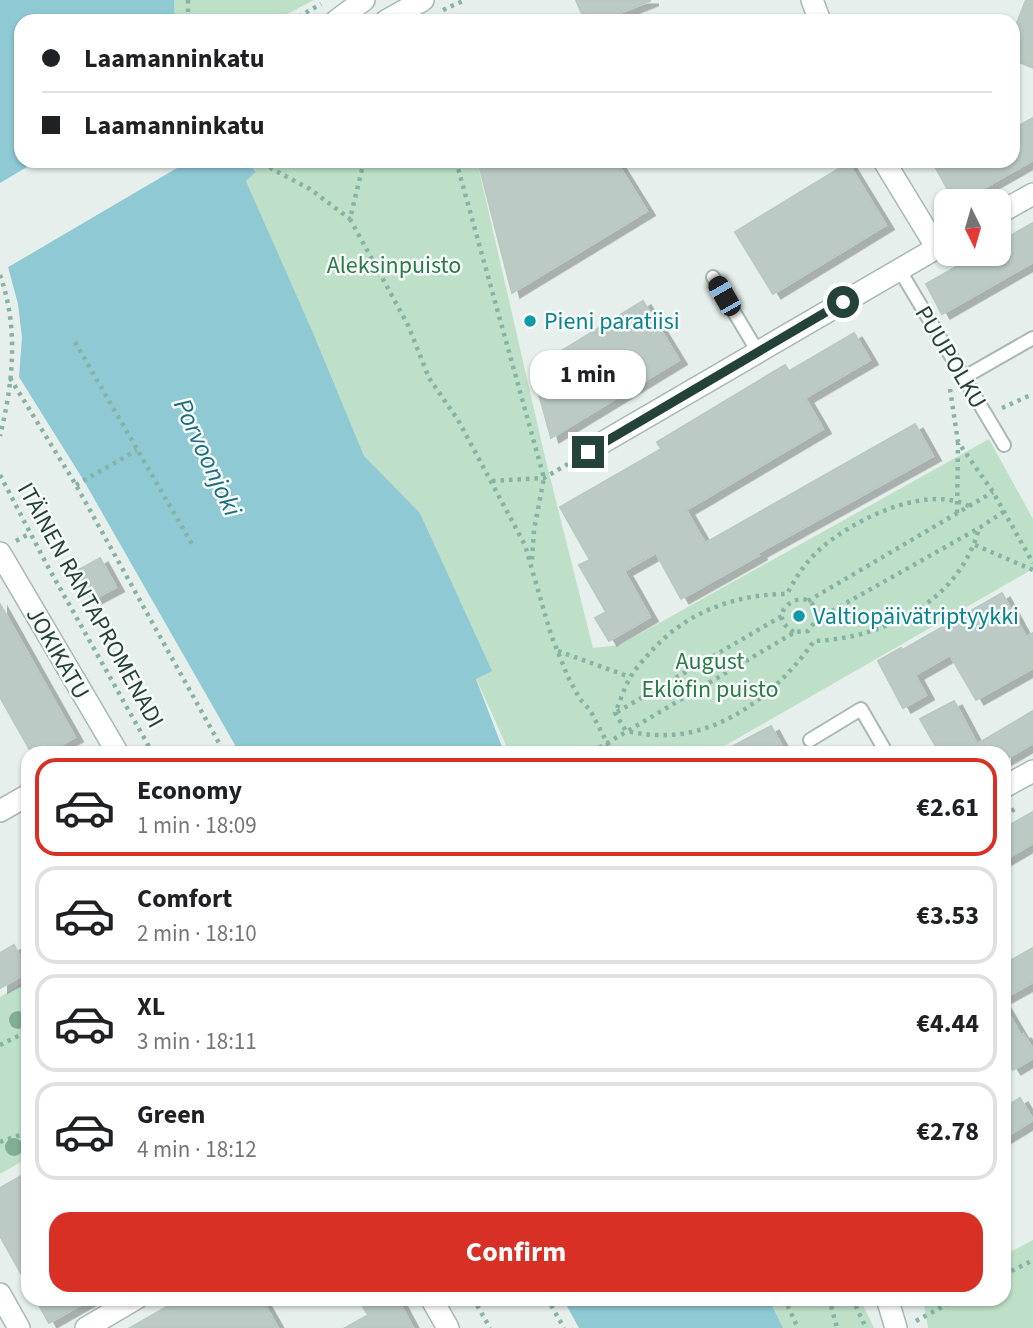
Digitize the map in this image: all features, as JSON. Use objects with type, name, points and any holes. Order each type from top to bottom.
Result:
[{"type":"street","points":[[345,14],[364,0]]},
{"type":"street","points":[[398,14],[423,0]]},
{"type":"street","points":[[889,168],[934,233]]},
{"type":"street","points":[[1012,206],[1033,194]]},
{"type":"street","points":[[588,452],[934,249]]},
{"type":"street","name":"JOKIKATU","points":[[0,553],[109,746]]},
{"type":"street","points":[[1011,783],[1033,771]]},
{"type":"street","points":[[0,811],[21,799]]},
{"type":"street","points":[[0,1294],[19,1328]]},
{"type":"street","points":[[86,1328],[123,1306]]},
{"type":"street","points":[[436,1306],[448,1328]]},
{"type":"street","points":[[890,1306],[897,1328]]},
{"type":"lane","name":"PUUPOLKU","points":[[899,269],[1004,445]]},
{"type":"lane","points":[[713,277],[758,352]]},
{"type":"lane","points":[[963,378],[1033,338]]},
{"type":"lane","points":[[810,740],[861,709],[883,746]]},
{"type":"path","points":[[303,14],[328,0]]},
{"type":"path","points":[[271,168],[310,189],[350,219],[408,326],[429,378],[458,420],[492,481],[532,564],[557,650],[568,677],[580,699],[590,710],[609,746]]},
{"type":"path","points":[[350,219],[362,168]]},
{"type":"path","points":[[458,168],[544,478],[534,530],[532,564]]},
{"type":"path","points":[[0,275],[13,334],[10,378],[0,436]]},
{"type":"path","points":[[75,342],[193,546]]},
{"type":"path","points":[[943,377],[950,389],[958,442],[957,513]]},
{"type":"path","points":[[10,378],[76,485],[221,746]]},
{"type":"path","points":[[985,415],[1033,394]]},
{"type":"path","points":[[958,442],[1005,511],[1033,563]]},
{"type":"path","points":[[76,485],[137,450]]},
{"type":"path","points":[[492,481],[544,478],[588,452]]},
{"type":"path","name":"ITÄINEN RANTAPROMENADI","points":[[0,475],[149,746]]},
{"type":"path","points":[[808,601],[993,492]]},
{"type":"path","points":[[786,594],[798,574],[816,553],[837,535],[867,518],[895,507],[926,500],[957,500],[968,506]]},
{"type":"path","points":[[602,746],[795,632],[808,631],[816,620],[1005,511]]},
{"type":"path","points":[[814,641],[842,640],[874,632],[905,617],[949,586],[975,545],[979,528]]},
{"type":"path","points":[[975,545],[1033,570]]},
{"type":"path","points":[[615,713],[630,677],[678,626],[702,612],[731,601],[763,594],[786,594],[792,601]]},
{"type":"path","points":[[795,632],[786,626],[782,616],[785,607],[792,601],[808,601],[815,609],[816,620]]},
{"type":"path","points":[[615,713],[782,616]]},
{"type":"path","points":[[808,631],[814,641]]},
{"type":"path","points":[[626,731],[660,736],[690,732],[713,725],[774,690],[800,663],[814,641]]},
{"type":"path","points":[[557,650],[630,677]]},
{"type":"path","points":[[615,713],[626,731]]},
{"type":"path","points":[[0,1045],[21,1034]]},
{"type":"path","points":[[0,1142],[21,1134]]},
{"type":"path","points":[[1011,1271],[1033,1260]]},
{"type":"path","points":[[478,1306],[490,1328]]},
{"type":"path","points":[[552,1306],[564,1328]]},
{"type":"path","points":[[788,1306],[798,1328]]},
{"type":"path","points":[[831,1306],[837,1328]]},
{"type":"path","points":[[856,1306],[866,1328]]},
{"type":"path","points":[[919,1319],[944,1306]]},
{"type":"green space","points":[[174,0],[314,0],[287,14],[175,14]]},
{"type":"green space","points":[[252,168],[479,168],[544,453],[593,648],[620,645],[989,439],[1033,519],[1033,569],[724,746],[506,746],[476,678],[491,670],[420,513],[364,457],[246,181],[256,172]]},
{"type":"green space","points":[[21,984],[21,1162],[0,1174],[0,997]]},
{"type":"green space","points":[[1033,1240],[1033,1328],[928,1328],[924,1306],[1011,1306],[1011,1252]]},
{"type":"green space","points":[[772,1306],[863,1306],[874,1328],[783,1328]]},
{"type":"water","name":"Porvoonjoki","points":[[0,0],[174,0],[175,14],[14,14],[14,168],[252,168],[256,172],[246,181],[364,456],[420,513],[492,671],[476,679],[502,746],[236,746],[84,481],[19,377],[22,338],[18,304],[8,267],[0,250]]},
{"type":"water","points":[[567,1306],[772,1306],[783,1328],[579,1328]]},
{"type":"pier","points":[[25,168],[177,168],[5,269],[0,258],[0,183]]},
{"type":"building","points":[[576,0],[650,0],[618,14],[582,14]]},
{"type":"building","points":[[1026,0],[1033,0],[1033,66],[1020,61],[1020,15]]},
{"type":"building","points":[[1033,118],[1033,160],[1020,167],[1020,125]]},
{"type":"building","points":[[480,168],[620,168],[647,211],[512,293]]},
{"type":"building","points":[[840,168],[851,168],[886,225],[773,294],[735,232]]},
{"type":"building","points":[[936,168],[1019,168],[982,189],[947,189]]},
{"type":"building","points":[[1033,223],[1033,262],[942,314],[926,284],[958,266],[1012,266],[1012,235]]},
{"type":"building","points":[[643,301],[679,360],[551,438],[532,369]]},
{"type":"building","points":[[854,333],[870,360],[805,398],[823,429],[686,510],[705,543],[915,424],[933,456],[681,599],[656,553],[624,571],[650,617],[609,641],[595,618],[606,612],[579,565],[590,560],[560,507],[661,449],[657,442],[785,365],[789,371]]},
{"type":"building","points":[[100,558],[116,587],[92,600],[77,571]]},
{"type":"building","points":[[1002,593],[1026,637],[1033,633],[1033,668],[976,700],[950,655],[915,675],[926,695],[903,708],[878,661]]},
{"type":"building","points":[[0,604],[75,737],[59,746],[28,746],[0,697]]},
{"type":"building","points":[[954,701],[977,744],[1033,711],[1033,743],[1011,756],[1011,746],[936,746],[920,719]]},
{"type":"building","points":[[771,726],[782,746],[733,746]]},
{"type":"building","points":[[1033,812],[1033,843],[1011,856],[1011,824]]},
{"type":"building","points":[[14,945],[21,958],[21,976],[0,988],[0,953]]},
{"type":"building","points":[[1033,948],[1033,982],[1011,994],[1011,960]]},
{"type":"building","points":[[1011,1018],[1033,1049],[1033,1058],[1013,1070]]},
{"type":"building","points":[[1020,1098],[1033,1120],[1011,1134],[1011,1104]]},
{"type":"building","points":[[21,1176],[21,1274],[0,1236],[0,1188]]},
{"type":"building","points":[[39,1306],[79,1306],[49,1323]]},
{"type":"building","points":[[168,1306],[266,1306],[278,1328],[130,1328]]},
{"type":"building","points":[[363,1306],[401,1306],[413,1328],[345,1328],[368,1315]]},
{"type":"place","name":"Pieni paratiisi","points":[[530,321]]},
{"type":"place","name":"Valtiopäivätriptyykki","points":[[799,616]]},
{"type":"route","points":[[588,452],[843,302]]},
{"type":"park label","name":"Aleksinpuisto","points":[[394,265]]},
{"type":"park label","name":"August Eklöfin puisto","points":[[710,675]]}]
